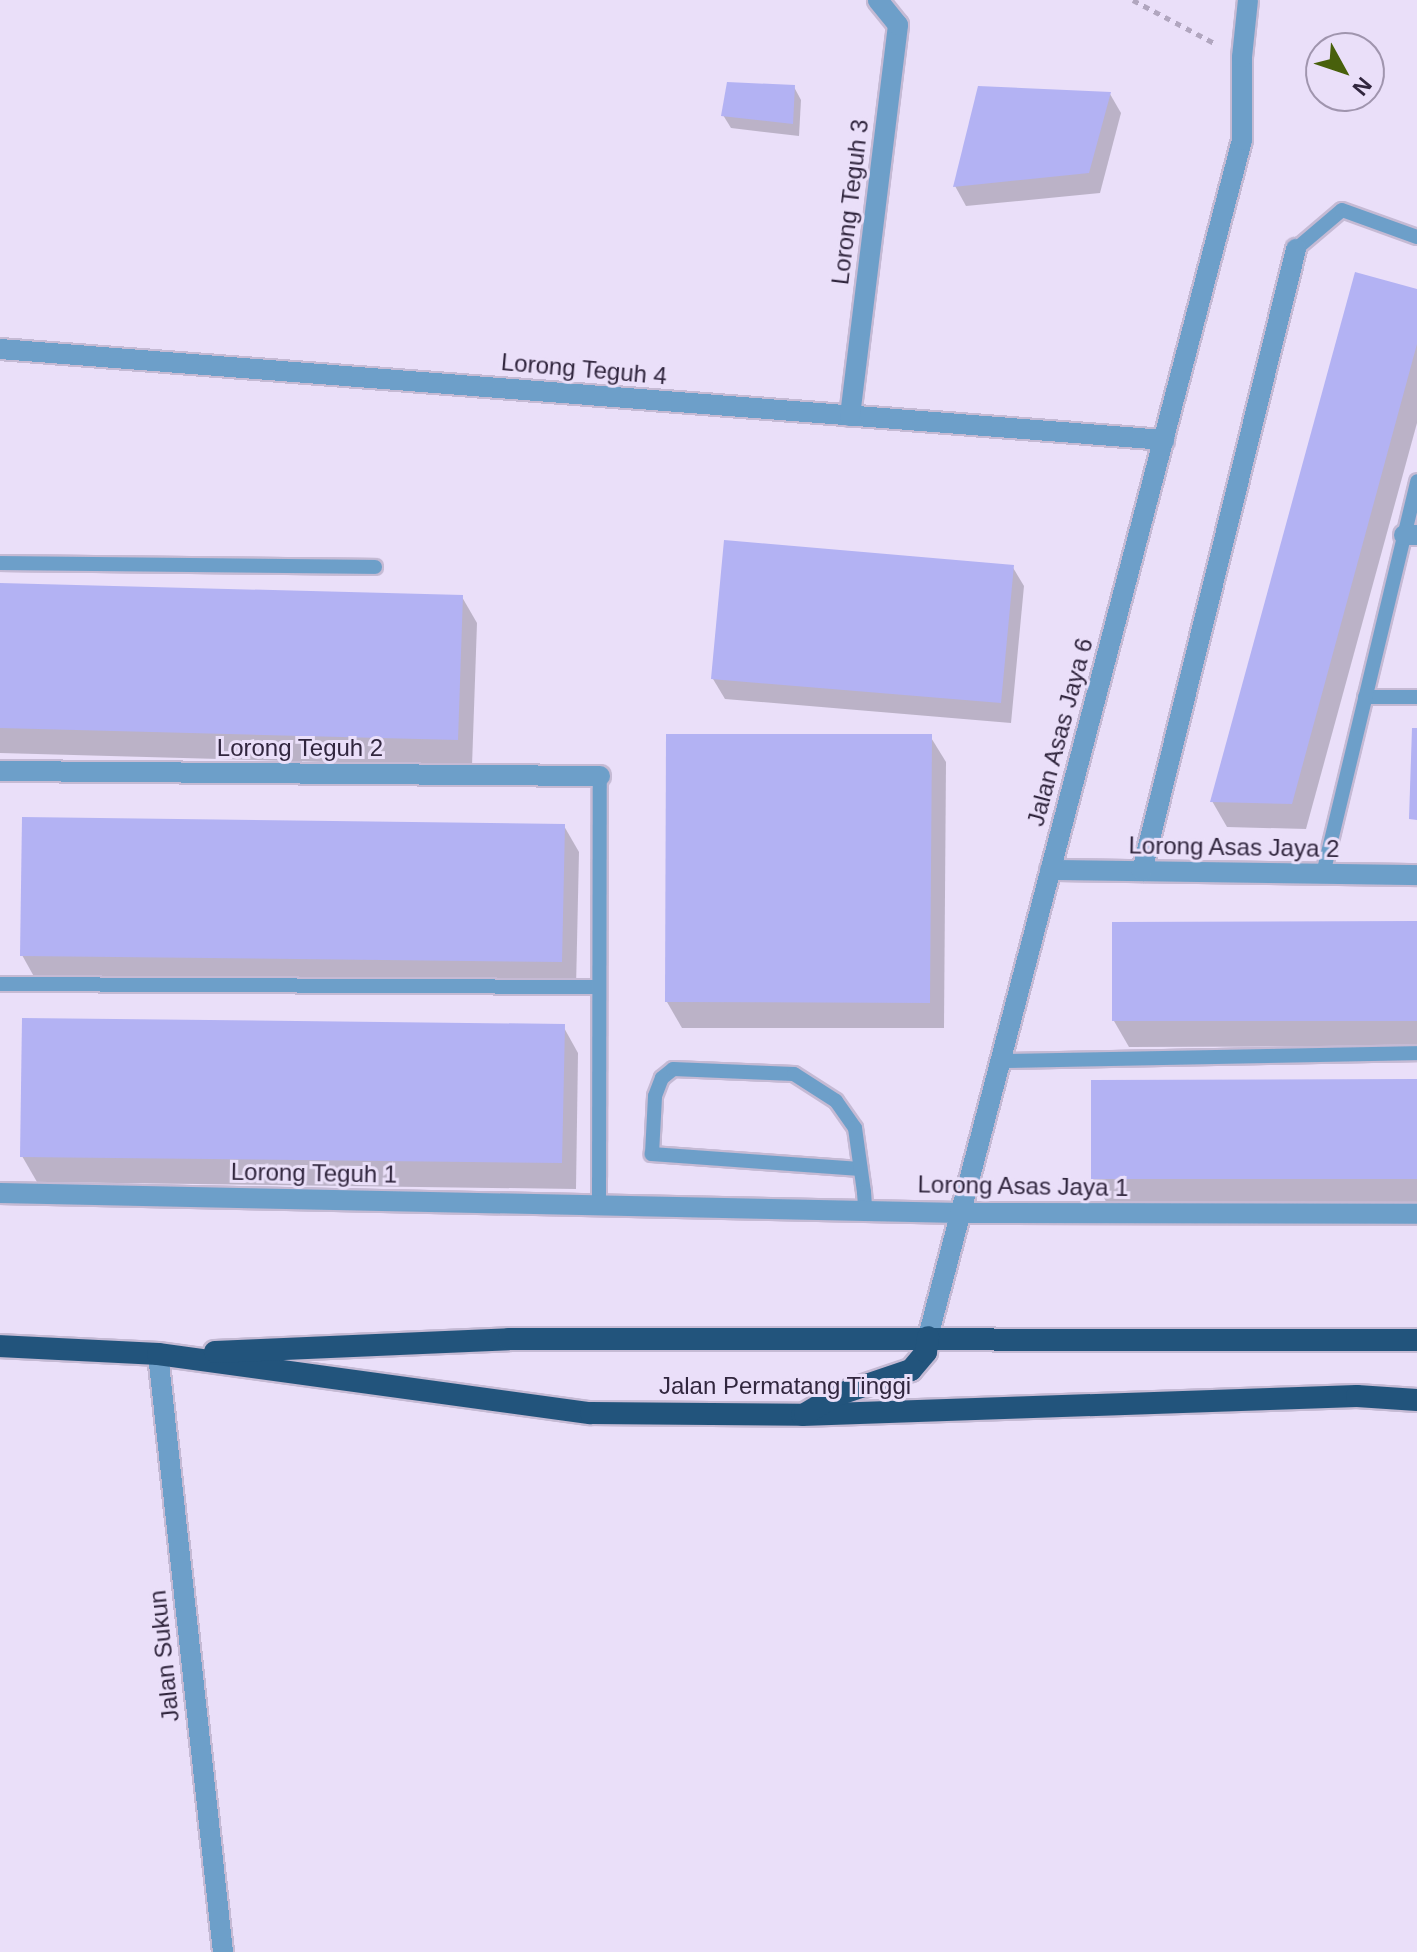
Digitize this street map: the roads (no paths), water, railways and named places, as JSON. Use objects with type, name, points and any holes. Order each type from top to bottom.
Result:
[{"type":"highway","name":"Jalan Permatang Tinggi","points":[[158,1354],[509,1339],[928,1337],[1417,1340]]},
{"type":"highway","points":[[802,1415],[837,1395],[911,1370],[926,1352],[928,1337]]},
{"type":"highway","name":"Jalan Permatang Tinggi","points":[[0,1346],[158,1354],[591,1413],[802,1415],[1357,1396],[1417,1400]]},
{"type":"street","name":"Lorong Teguh 3","points":[[850,416],[898,25],[878,0]]},
{"type":"street","name":"Jalan Asas Jaya 6","points":[[928,1337],[1242,140],[1242,57],[1248,0]]},
{"type":"street","points":[[1142,871],[1296,249]]},
{"type":"street","name":"Lorong Teguh 4","points":[[0,349],[1164,440]]},
{"type":"street","name":"Lorong Teguh 2","points":[[0,771],[600,776]]},
{"type":"street","name":"Lorong Asas Jaya 2","points":[[1050,870],[1417,875]]},
{"type":"street","name":"Lorong Teguh 1","points":[[0,1193],[628,1204]]},
{"type":"street","name":"Lorong Asas Jaya 1","points":[[628,1204],[865,1208],[960,1213],[1417,1214]]},
{"type":"street","name":"Jalan Sukun","points":[[158,1354],[223,1952]]},
{"type":"lane","points":[[1296,249],[1342,210],[1417,237]]},
{"type":"lane","points":[[1323,874],[1365,697],[1410,535],[1417,481]]},
{"type":"lane","points":[[0,563],[375,567]]},
{"type":"lane","points":[[1365,697],[1417,697]]},
{"type":"lane","points":[[599,1203],[600,776]]},
{"type":"lane","points":[[0,984],[599,987]]},
{"type":"lane","points":[[1001,1061],[1417,1053]]},
{"type":"lane","points":[[860,1169],[652,1154],[655,1096],[662,1078],[673,1069],[794,1074],[843,1110],[855,1128],[865,1208]]}]
